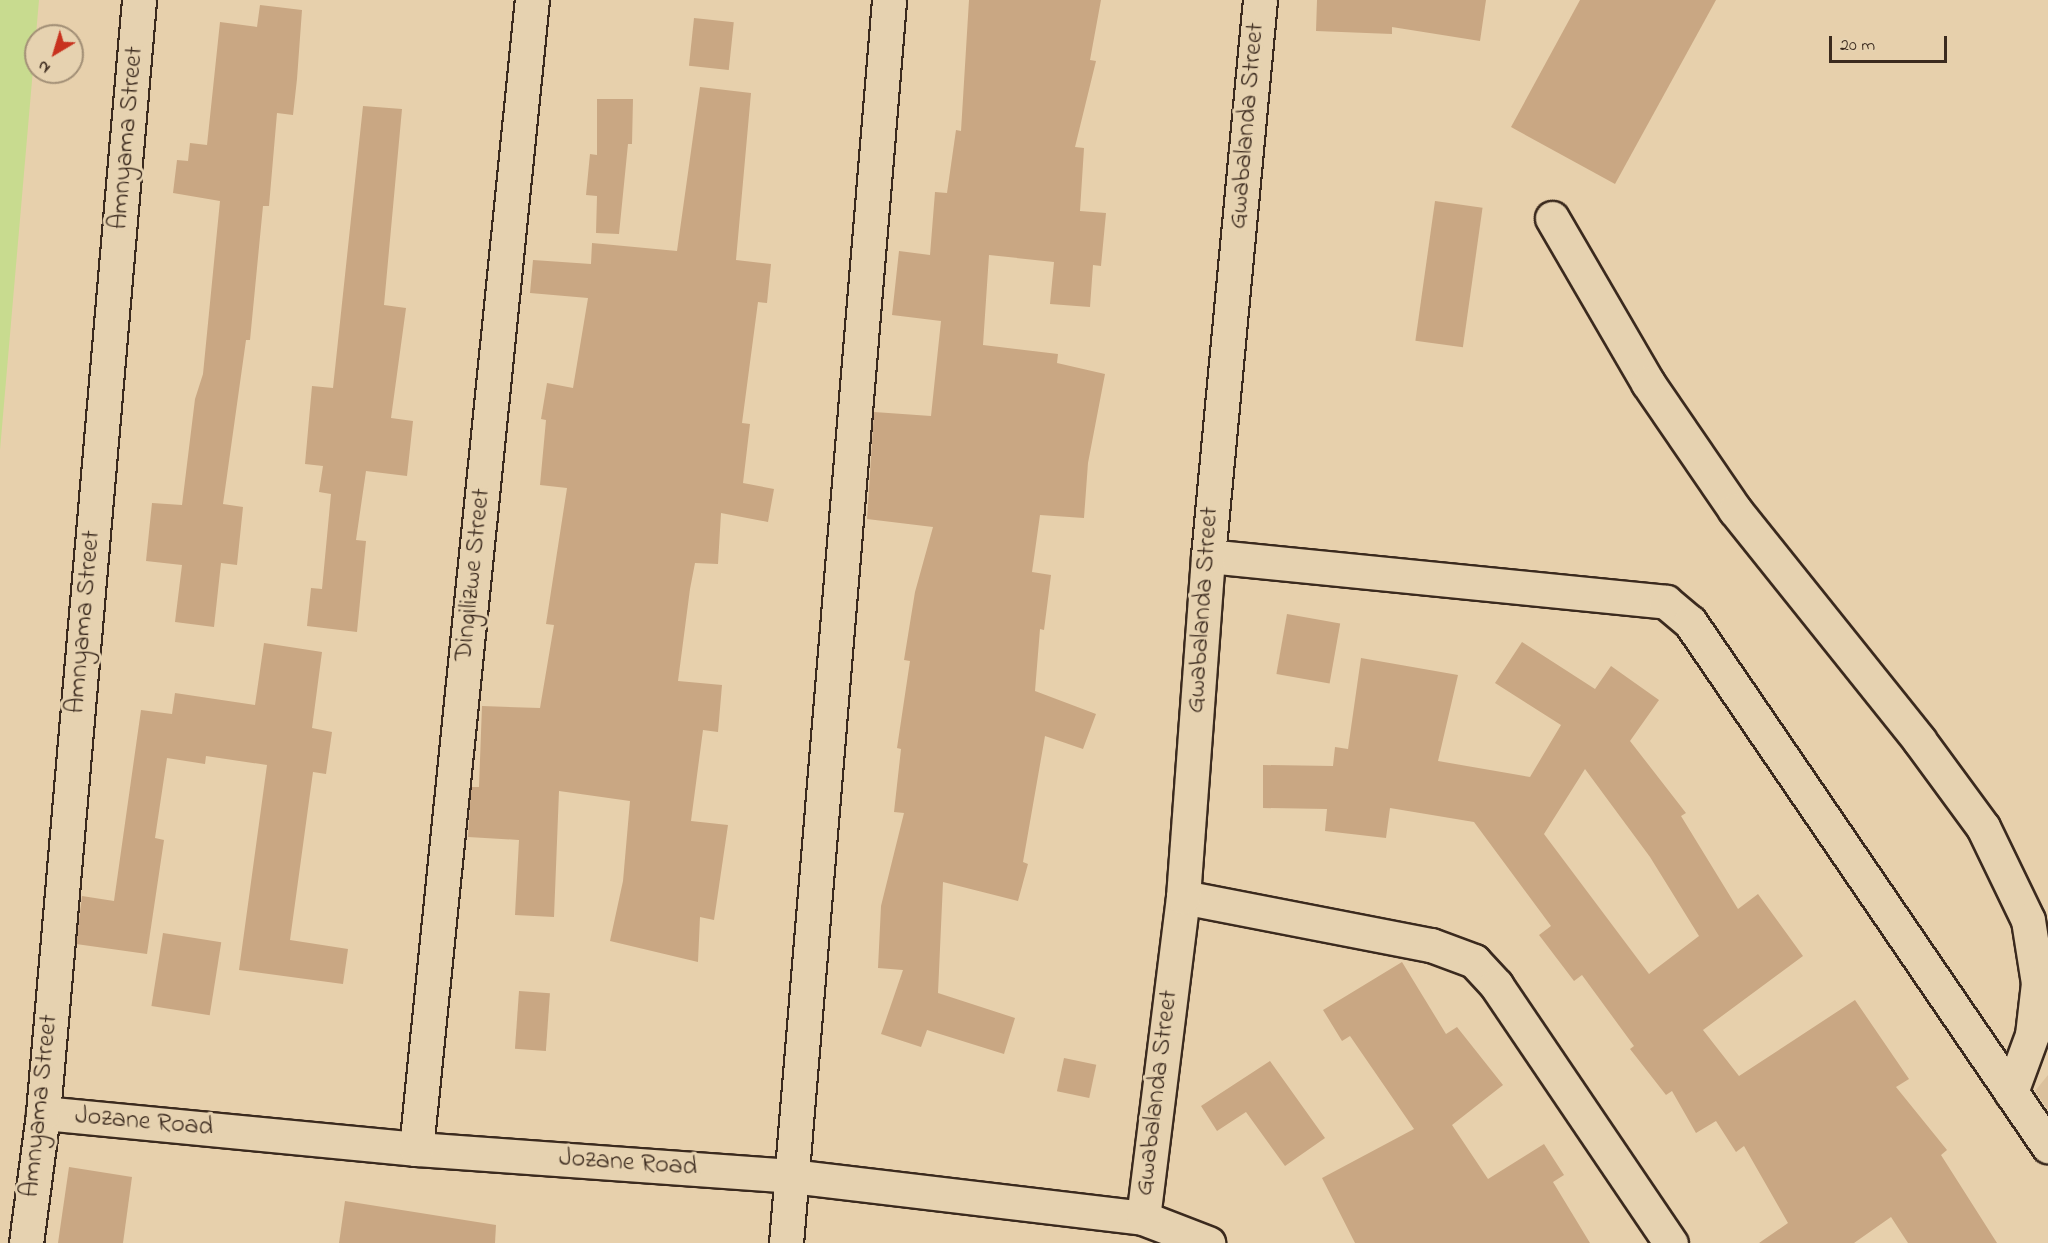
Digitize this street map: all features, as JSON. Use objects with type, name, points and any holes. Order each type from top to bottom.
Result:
[{"type":"street","name":"Amnyama Street","points":[[26,1243],[43,1113],[140,0]]},
{"type":"street","name":"Dingilizwe Street","points":[[416,1149],[532,0]]},
{"type":"street","points":[[786,1243],[889,0]]},
{"type":"street","name":"Gwabalanda Street","points":[[1143,1218],[1183,897],[1208,556],[1260,0]]},
{"type":"street","points":[[1552,218],[1648,383],[1735,510],[1919,740],[1983,827],[2028,920],[2038,983],[2032,1035],[2011,1092]]},
{"type":"street","points":[[1208,556],[1666,602],[1690,622],[2048,1146]]},
{"type":"street","points":[[1183,897],[1431,945],[1474,961],[1496,985],[1671,1243]]},
{"type":"street","name":"Jozane Road","points":[[43,1113],[416,1149],[792,1176],[1143,1218],[1208,1243]]},
{"type":"shaded area","points":[[2048,1075],[2048,1110],[2035,1091]]},
{"type":"green space","points":[[0,0],[39,0],[37,24],[24,24],[24,84],[32,84],[0,450]]},
{"type":"building","points":[[969,0],[1101,0],[1090,60],[1096,61],[1075,147],[1084,148],[1080,211],[1106,213],[1101,266],[1093,265],[1090,307],[1050,304],[1054,262],[989,255],[983,345],[1058,354],[1057,363],[1105,374],[1088,463],[1084,518],[1040,515],[1032,572],[1051,575],[1044,630],[1040,629],[1035,691],[1096,714],[1083,749],[1045,736],[1023,862],[1028,864],[1018,901],[943,882],[938,993],[1015,1018],[1004,1054],[927,1030],[921,1047],[881,1034],[903,970],[878,968],[881,906],[904,813],[894,812],[901,749],[897,748],[910,661],[904,660],[915,592],[933,527],[867,519],[874,412],[931,416],[941,321],[892,315],[899,251],[930,255],[935,192],[947,193],[956,130],[961,131]]},
{"type":"building","points":[[1317,0],[1486,0],[1480,41],[1392,27],[1392,34],[1316,31]]},
{"type":"building","points":[[1580,0],[1716,0],[1615,184],[1511,127]]},
{"type":"building","points":[[260,5],[302,10],[297,79],[293,115],[277,113],[269,206],[263,206],[250,340],[246,340],[223,504],[243,507],[237,565],[221,563],[214,627],[175,622],[182,565],[146,561],[152,503],[182,505],[195,399],[203,374],[220,201],[173,193],[177,160],[188,161],[190,143],[207,145],[220,22],[257,27]]},
{"type":"building","points":[[694,18],[734,22],[729,70],[689,66]]},
{"type":"building","points":[[700,87],[751,93],[736,260],[771,264],[767,303],[758,302],[742,423],[750,424],[743,483],[774,489],[768,522],[721,513],[718,564],[695,563],[690,589],[678,681],[722,685],[718,732],[703,730],[691,821],[728,825],[714,920],[700,917],[698,962],[610,941],[623,881],[630,801],[559,791],[554,917],[515,915],[519,840],[468,837],[471,787],[479,787],[482,706],[540,708],[554,625],[546,624],[567,488],[540,485],[546,420],[541,419],[547,383],[573,388],[588,298],[530,293],[533,260],[591,264],[592,243],[677,251]]},
{"type":"building","points":[[597,99],[633,99],[632,144],[628,144],[619,234],[596,233],[597,196],[586,195],[590,154],[597,155]]},
{"type":"building","points":[[363,106],[402,109],[384,305],[406,308],[391,418],[413,421],[407,476],[366,471],[356,540],[366,541],[357,632],[307,626],[311,588],[322,589],[331,494],[319,492],[323,466],[305,464],[312,386],[333,388]]},
{"type":"building","points":[[1435,201],[1483,208],[1463,347],[1415,341]]},
{"type":"building","points":[[1287,614],[1340,623],[1330,683],[1276,674]]},
{"type":"building","points":[[1522,642],[1595,689],[1611,666],[1659,700],[1630,741],[1686,813],[1681,816],[1738,909],[1758,894],[1803,956],[1703,1030],[1739,1076],[1855,1000],[1909,1079],[1896,1087],[1947,1150],[1941,1155],[1997,1243],[1908,1243],[1891,1217],[1854,1243],[1759,1243],[1788,1223],[1744,1146],[1736,1152],[1716,1121],[1696,1133],[1672,1091],[1666,1095],[1630,1049],[1634,1046],[1582,975],[1574,981],[1539,935],[1551,926],[1474,822],[1390,808],[1386,838],[1325,831],[1327,809],[1263,808],[1263,765],[1333,766],[1335,747],[1348,749],[1361,658],[1458,675],[1438,761],[1530,777],[1561,725],[1495,683]],"holes":[[[1585,769],[1650,857],[1699,936],[1649,974],[1544,834]]]},
{"type":"building","points":[[264,643],[322,652],[312,728],[332,732],[326,774],[313,772],[290,940],[348,949],[343,984],[239,970],[267,765],[206,756],[205,764],[167,758],[155,838],[164,840],[147,954],[76,944],[82,896],[114,901],[141,710],[172,714],[175,693],[255,705]]},
{"type":"building","points":[[163,933],[221,942],[210,1015],[151,1006]]},
{"type":"building","points":[[1402,962],[1446,1034],[1457,1027],[1503,1085],[1452,1125],[1488,1179],[1544,1144],[1564,1175],[1553,1182],[1590,1243],[1355,1243],[1322,1178],[1414,1129],[1350,1036],[1342,1041],[1323,1010]]},
{"type":"building","points":[[519,991],[550,993],[546,1051],[515,1049]]},
{"type":"building","points":[[1064,1058],[1096,1065],[1089,1098],[1057,1091]]},
{"type":"building","points":[[1270,1061],[1325,1138],[1285,1166],[1246,1112],[1217,1131],[1201,1106]]},
{"type":"building","points":[[69,1167],[132,1177],[123,1243],[58,1243]]},
{"type":"building","points":[[345,1201],[496,1225],[495,1243],[339,1243]]}]
